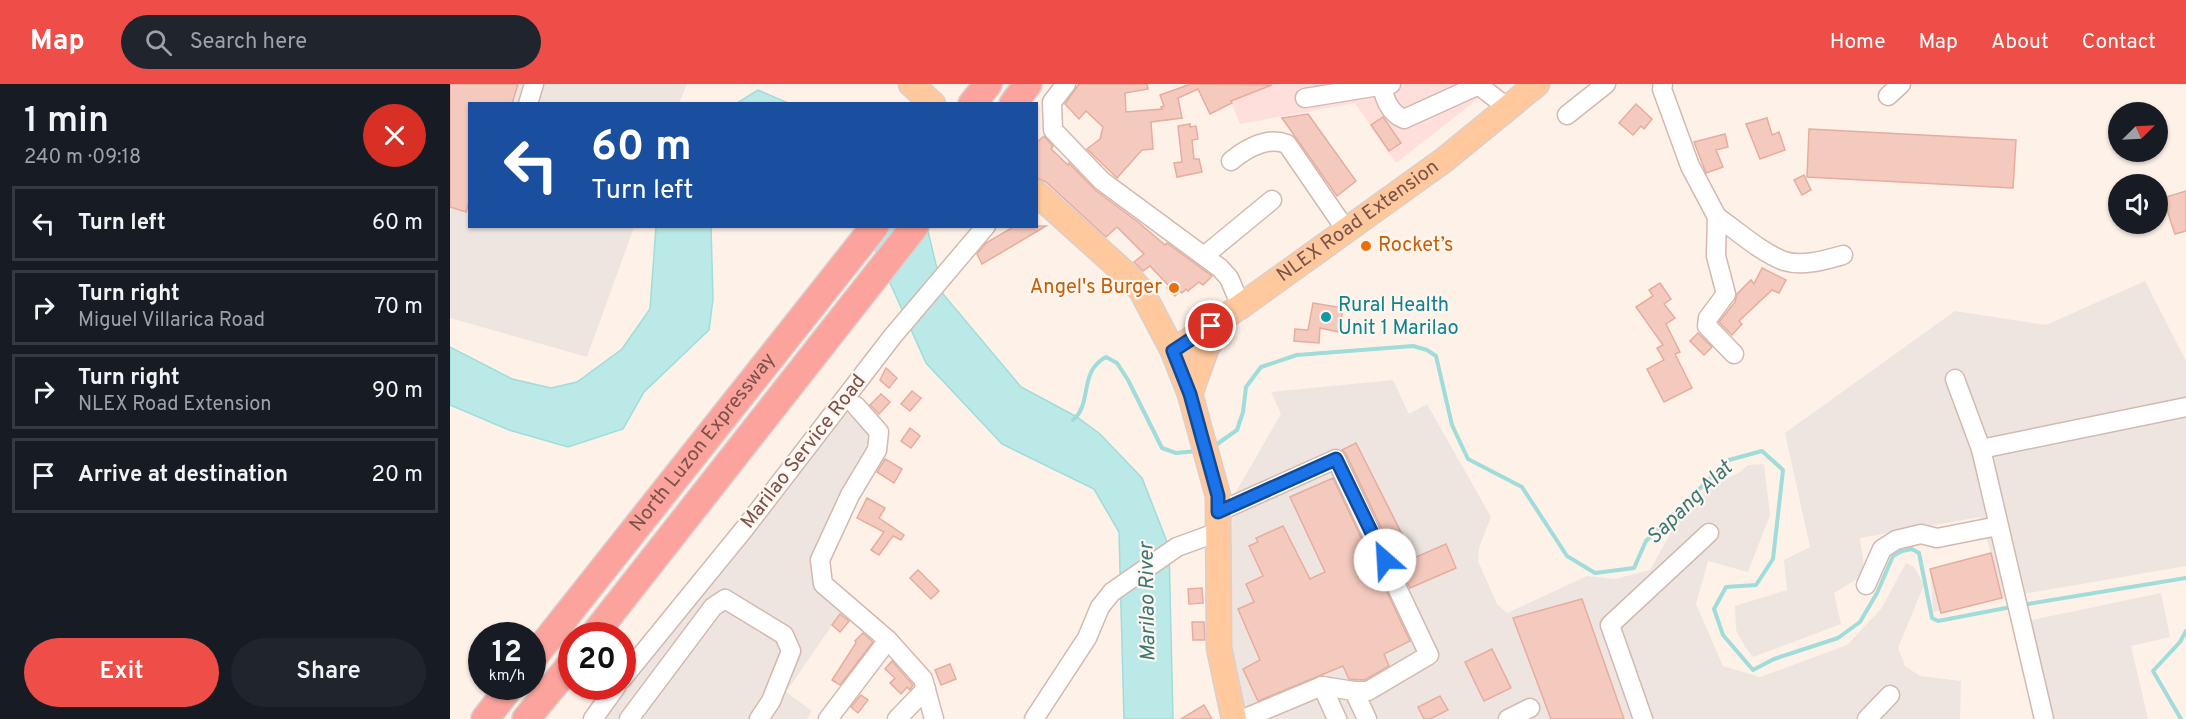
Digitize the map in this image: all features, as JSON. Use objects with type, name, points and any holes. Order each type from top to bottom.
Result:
[{"type":"highway","points":[[974,102],[988,84]]},
{"type":"highway","points":[[1014,102],[1028,84]]},
{"type":"highway","name":"North Luzon Expressway","points":[[546,641],[873,228]]},
{"type":"highway","name":"North Luzon Expressway","points":[[604,622],[913,228]]},
{"type":"highway","points":[[526,719],[558,680]]},
{"type":"highway","points":[[485,719],[500,700]]},
{"type":"main road","points":[[911,84],[931,102]]},
{"type":"main road","name":"NLEX Road Extension","points":[[1173,351],[1235,310],[1444,160],[1537,84]]},
{"type":"main road","points":[[1038,195],[1126,273],[1165,313],[1183,324],[1202,323],[1235,310]]},
{"type":"main road","points":[[1141,290],[1173,351],[1190,394],[1218,496],[1219,648],[1234,719]]},
{"type":"main road","points":[[1190,394],[1207,347],[1235,310]]},
{"type":"street","points":[[529,102],[534,84]]},
{"type":"street","points":[[1066,84],[1052,102],[1053,130],[1102,181],[1220,268],[1229,278],[1235,310]]},
{"type":"street","points":[[1305,98],[1385,85],[1390,110],[1396,116],[1404,119],[1479,84],[1509,108]]},
{"type":"street","points":[[1568,114],[1606,84]]},
{"type":"street","points":[[1661,86],[1690,166],[1718,217],[1784,261],[1802,263],[1822,261],[1843,255]]},
{"type":"street","points":[[1231,161],[1247,148],[1276,140],[1287,144],[1346,230]]},
{"type":"street","points":[[1204,256],[1272,200]]},
{"type":"street","points":[[1718,217],[1716,256],[1726,294],[1708,318],[1707,326],[1734,354]]},
{"type":"street","name":"Marilao Service Road","points":[[636,662],[745,528],[892,337],[985,228]]},
{"type":"street","points":[[1955,380],[1981,449],[2044,719]]},
{"type":"street","points":[[856,406],[879,432],[877,450],[850,495],[820,560],[823,584],[888,640],[923,679],[934,719]]},
{"type":"street","points":[[1981,449],[2186,407]]},
{"type":"street","points":[[1034,719],[1087,638],[1100,607],[1112,592],[1218,522],[1336,459],[1430,655],[1368,691],[1322,686],[1243,719]]},
{"type":"street","points":[[1866,585],[1882,549],[1896,540],[1922,534],[1937,538],[1998,526]]},
{"type":"street","points":[[1643,719],[1610,625],[1709,533]]},
{"type":"street","points":[[629,719],[713,606],[725,600],[784,635],[791,651],[771,701],[759,719]]},
{"type":"street","points":[[828,719],[888,640]]},
{"type":"street","points":[[1322,686],[1337,719]]},
{"type":"street","points":[[897,719],[926,689]]},
{"type":"street","points":[[1354,691],[1367,719]]},
{"type":"street","points":[[1867,719],[1890,695]]},
{"type":"street","points":[[593,719],[607,700]]},
{"type":"street","points":[[1508,719],[1530,708]]},
{"type":"shaded area","points":[[450,84],[687,84],[679,102],[468,102],[468,228],[634,228],[587,357],[450,318]]},
{"type":"shaded area","points":[[1224,84],[1497,84],[1396,163],[1355,103],[1240,124]]},
{"type":"shaded area","points":[[2145,281],[2186,361],[2186,566],[1933,612],[1930,569],[1991,553],[1980,517],[1860,538],[1865,574],[1834,593],[1841,624],[1753,657],[1736,630],[1735,606],[1787,590],[1784,560],[1810,547],[1785,433],[1955,311],[2046,325]]},
{"type":"shaded area","points":[[1393,380],[1409,414],[1427,404],[1491,517],[1479,548],[1478,561],[1497,604],[1507,613],[1587,576],[1615,579],[1650,570],[1679,518],[1708,487],[1740,472],[1748,465],[1764,464],[1770,515],[1748,572],[1708,561],[1696,604],[1723,666],[1760,677],[1847,645],[1881,609],[1906,563],[1914,567],[1924,585],[1898,648],[1905,666],[1920,676],[1961,681],[1960,719],[1242,719],[1228,663],[1233,497],[1281,414],[1271,392]]},
{"type":"shaded area","points":[[847,413],[880,440],[818,558],[846,605],[786,692],[812,711],[807,719],[602,719],[615,700],[636,700],[636,673]]},
{"type":"shaded area","points":[[2161,593],[2170,637],[2131,646],[2148,719],[2048,719],[2023,622]]},
{"type":"water","points":[[758,90],[786,102],[739,102]]},
{"type":"water","points":[[656,228],[711,228],[713,299],[709,330],[644,392],[623,429],[568,447],[509,430],[450,405],[450,347],[512,379],[551,388],[577,382],[622,349],[650,309]]},
{"type":"water","name":"Marilao River","points":[[865,228],[927,228],[943,294],[1021,387],[1077,417],[1100,434],[1142,478],[1169,547],[1173,719],[1124,719],[1119,532],[1094,489],[1002,444],[926,363]]},
{"type":"building","points":[[450,84],[518,84],[513,102],[468,102],[468,206],[466,212],[450,207]]},
{"type":"building","points":[[1079,84],[1147,84],[1148,89],[1125,93],[1126,112],[1162,109],[1161,107],[1164,106],[1160,95],[1191,84],[1272,85],[1231,101],[1232,103],[1210,114],[1198,89],[1178,98],[1182,118],[1151,122],[1153,149],[1142,150],[1117,178],[1087,149],[1100,139],[1103,127],[1086,111],[1079,119],[1065,104]]},
{"type":"building","points":[[1636,104],[1652,119],[1644,129],[1641,126],[1633,135],[1619,123]]},
{"type":"building","points":[[1308,114],[1356,181],[1337,196],[1282,118]]},
{"type":"building","points":[[1383,117],[1401,143],[1389,151],[1371,125]]},
{"type":"building","points":[[1767,118],[1772,135],[1779,132],[1785,150],[1760,159],[1746,124]]},
{"type":"building","points":[[1190,124],[1190,127],[1196,126],[1198,139],[1192,140],[1194,159],[1199,159],[1202,172],[1177,177],[1174,163],[1182,162],[1178,126]]},
{"type":"building","points":[[1809,129],[2016,140],[2013,188],[1807,177]]},
{"type":"building","points":[[1725,134],[1728,147],[1716,150],[1723,167],[1706,173],[1694,142]]},
{"type":"building","points":[[1044,136],[1053,146],[1051,149],[1068,165],[1069,163],[1095,190],[1165,245],[1167,243],[1212,276],[1203,285],[1199,282],[1188,291],[1186,289],[1182,293],[1180,291],[1175,296],[1150,266],[1143,271],[1134,262],[1144,254],[1117,227],[1106,237],[1046,182],[1038,179],[1038,141]]},
{"type":"building","points":[[1804,175],[1811,190],[1802,195],[1794,180]]},
{"type":"building","points":[[2186,191],[2186,231],[2175,234],[2168,213],[2168,196]]},
{"type":"building","points":[[1046,226],[982,264],[977,254],[986,243],[1012,228]]},
{"type":"building","points":[[1762,268],[1786,280],[1779,293],[1772,290],[1739,321],[1742,324],[1732,335],[1719,322],[1735,302],[1737,294],[1751,280],[1754,284]]},
{"type":"building","points":[[1660,283],[1671,299],[1664,304],[1675,318],[1666,324],[1680,352],[1675,354],[1692,388],[1664,402],[1647,369],[1664,360],[1657,348],[1663,345],[1636,307],[1653,296],[1649,290]]},
{"type":"building","name":"Rural Health Unit 1 Marilao","points":[[1313,303],[1343,308],[1339,332],[1320,328],[1319,343],[1294,341],[1295,329],[1308,330]]},
{"type":"building","points":[[1698,333],[1712,347],[1704,355],[1690,341]]},
{"type":"building","points":[[886,368],[897,378],[889,388],[880,380]]},
{"type":"building","points":[[912,391],[921,398],[910,411],[901,404]]},
{"type":"building","points":[[881,394],[890,402],[879,414],[870,405]]},
{"type":"building","points":[[910,428],[920,436],[911,448],[901,441]]},
{"type":"building","points":[[1356,443],[1414,558],[1446,544],[1456,568],[1410,588],[1346,454],[1342,450]]},
{"type":"building","points":[[885,459],[902,469],[894,483],[877,472]]},
{"type":"building","points":[[1333,478],[1410,641],[1384,654],[1389,666],[1365,680],[1349,679],[1343,666],[1258,701],[1243,669],[1260,660],[1238,609],[1254,602],[1246,584],[1263,576],[1249,546],[1258,542],[1256,538],[1283,526],[1310,579],[1325,572],[1290,497]]},
{"type":"building","points":[[867,498],[885,508],[879,518],[904,535],[901,540],[893,536],[879,555],[871,550],[884,532],[857,518]]},
{"type":"building","points":[[1991,553],[2002,598],[1941,613],[1930,569]]},
{"type":"building","points":[[918,570],[939,591],[931,599],[910,578]]},
{"type":"building","points":[[1202,588],[1203,603],[1189,604],[1188,589]]},
{"type":"building","points":[[1582,599],[1624,719],[1551,719],[1513,618]]},
{"type":"building","points":[[840,614],[849,621],[840,632],[832,625]]},
{"type":"building","points":[[1192,622],[1204,622],[1205,640],[1193,640]]},
{"type":"building","points":[[863,633],[873,642],[840,685],[832,680],[856,643],[855,641]]},
{"type":"building","points":[[1492,649],[1511,688],[1484,701],[1465,662]]},
{"type":"building","points":[[892,661],[913,685],[910,690],[907,687],[901,694],[890,683],[895,678],[885,669]]},
{"type":"building","points":[[950,664],[956,679],[941,685],[935,670]]},
{"type":"building","points":[[861,695],[868,700],[858,713],[851,707]]},
{"type":"building","points":[[1440,696],[1448,710],[1430,719],[1424,719],[1418,707]]},
{"type":"building","points":[[1204,705],[1212,719],[1181,719]]},
{"type":"waterway","name":"Sapang Alat","points":[[1213,447],[1237,430],[1243,412],[1246,387],[1261,367],[1297,355],[1413,346],[1427,350],[1436,356],[1452,425],[1468,459],[1522,487],[1567,556],[1595,573],[1634,568],[1646,541],[1729,460],[1762,451],[1783,470],[1773,559],[1756,585],[1726,587],[1714,609],[1723,635],[1753,670],[1774,659],[1838,638],[1860,622],[1877,593],[1893,556],[1902,551],[1912,549],[1919,553],[1932,618],[1938,621],[2011,607]]},
{"type":"waterway","name":"Sapang Alat","points":[[1073,420],[1083,405],[1092,371],[1097,363],[1106,357],[1117,363],[1128,380],[1162,448],[1176,453],[1197,451]]},
{"type":"waterway","name":"Sapang Alat","points":[[2028,604],[2186,578]]},
{"type":"waterway","points":[[2181,719],[2153,671],[2180,642],[2186,631]]},
{"type":"place","name":"Rocket’s","points":[[1366,246]]},
{"type":"place","name":"Angel's Burger","points":[[1174,288]]},
{"type":"place","name":"Rural Health Unit 1 Marilao","points":[[1326,317]]},
{"type":"route","points":[[1211,326],[1173,351],[1190,394],[1218,496],[1218,512],[1336,459],[1385,560]]}]
